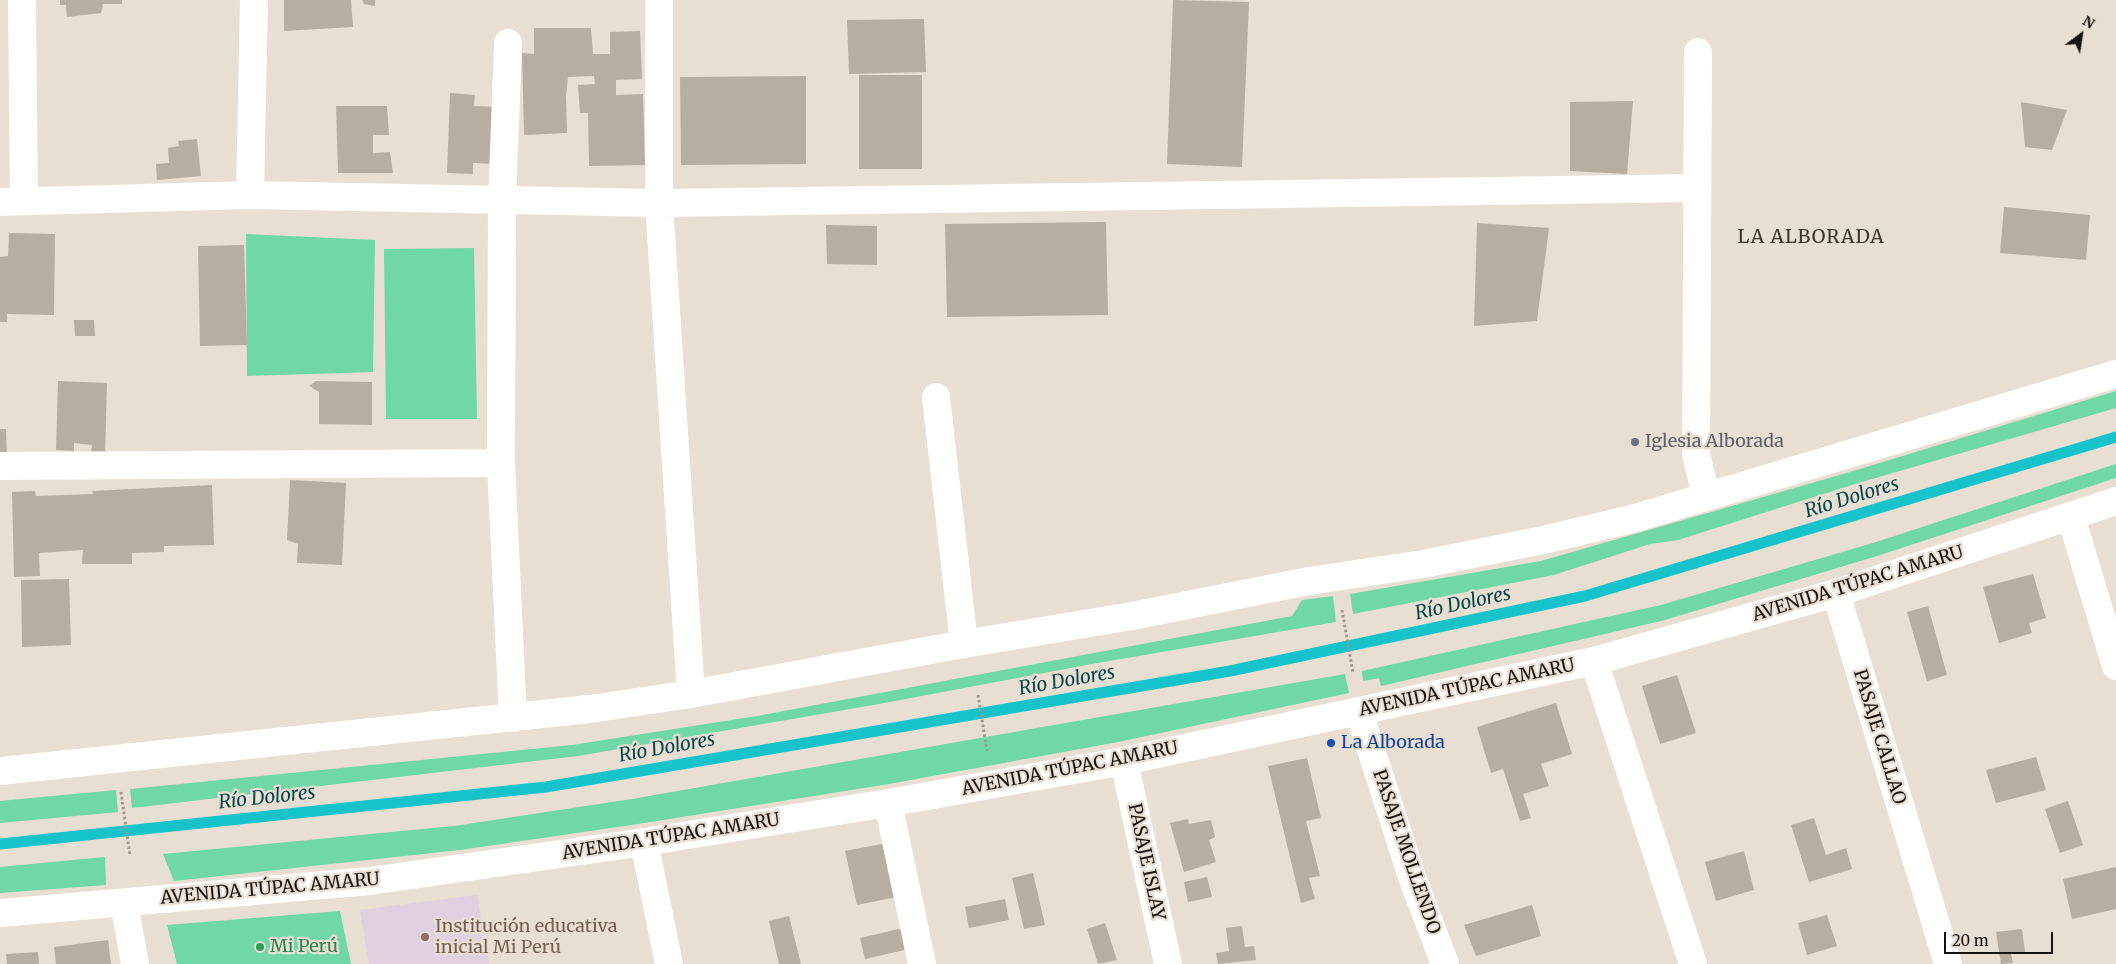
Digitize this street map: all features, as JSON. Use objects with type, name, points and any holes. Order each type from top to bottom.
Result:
[{"type":"street","points":[[22,0],[12,202],[250,195],[502,202],[659,203],[1697,188]]},
{"type":"street","points":[[250,195],[254,0]]},
{"type":"street","points":[[659,0],[659,203],[691,694]]},
{"type":"street","points":[[508,42],[502,202],[501,463],[513,718]]},
{"type":"street","points":[[1698,52],[1696,454],[1706,496]]},
{"type":"street","points":[[0,770],[590,709],[691,694],[964,644],[1132,616],[1309,581],[1423,564],[1534,542],[1632,519],[2116,374]]},
{"type":"street","points":[[936,397],[964,644]]},
{"type":"street","points":[[0,466],[501,463]]},
{"type":"street","name":"AVENIDA TÚPAC AMARU","points":[[0,913],[370,881],[644,842],[888,802],[1124,760],[1594,661],[1836,593],[2116,501]]},
{"type":"street","points":[[2071,517],[2116,666]]},
{"type":"street","name":"PASAJE CALLAO","points":[[1836,593],[1948,964]]},
{"type":"street","points":[[1594,661],[1693,964]]},
{"type":"street","name":"PASAJE MOLLENDO","points":[[1359,712],[1412,877],[1445,964]]},
{"type":"street","name":"PASAJE ISLAY","points":[[1124,760],[1168,964]]},
{"type":"street","points":[[888,802],[922,964]]},
{"type":"street","points":[[644,842],[669,964]]},
{"type":"street","points":[[124,903],[135,964]]},
{"type":"path","points":[[1344,618],[1353,673]]},
{"type":"path","points":[[978,695],[986,745]]},
{"type":"path","points":[[120,789],[130,856]]},
{"type":"shaded area","name":"Institución educativa inicial Mi Perú","points":[[477,895],[489,964],[369,964],[360,910]]},
{"type":"green space","points":[[246,234],[375,240],[373,372],[247,376]]},
{"type":"green space","points":[[474,248],[477,419],[386,419],[384,249]]},
{"type":"green space","points":[[2116,391],[2116,408],[1855,484],[1678,540],[1650,544],[1554,575],[1353,614],[1350,594],[1541,561],[1850,472]]},
{"type":"green space","points":[[2116,464],[2116,478],[1877,556],[1665,620],[1381,686],[1379,678],[1363,681],[1362,671],[1661,605],[1873,543]]},
{"type":"green space","points":[[1333,596],[1336,622],[1092,664],[879,704],[578,756],[132,808],[130,789],[572,745],[757,716],[1292,616],[1302,600]]},
{"type":"green space","points":[[1345,674],[1349,693],[1118,742],[889,784],[638,824],[460,850],[174,881],[163,854],[454,826],[632,799]]},
{"type":"green space","points":[[116,790],[118,812],[0,823],[0,801]]},
{"type":"green space","points":[[105,857],[106,885],[0,893],[0,867]]},
{"type":"green space","name":"Mi Perú","points":[[340,911],[351,964],[177,964],[167,925]]},
{"type":"building","points":[[60,0],[122,0],[122,4],[103,4],[101,13],[67,17],[66,5],[60,5]]},
{"type":"building","points":[[284,0],[351,0],[353,27],[284,31]]},
{"type":"building","points":[[362,0],[375,0],[375,6],[364,4]]},
{"type":"building","points":[[1173,0],[1249,2],[1242,167],[1167,164]]},
{"type":"building","points":[[924,19],[926,72],[849,74],[847,20]]},
{"type":"building","points":[[534,28],[591,28],[593,54],[610,54],[610,32],[640,31],[642,79],[616,80],[616,95],[643,94],[645,165],[589,166],[588,113],[580,113],[578,85],[595,84],[594,76],[568,77],[566,96],[567,133],[524,135],[522,53],[534,54]]},
{"type":"building","points":[[859,75],[922,75],[922,169],[859,169]]},
{"type":"building","points":[[806,76],[806,164],[681,165],[680,77]]},
{"type":"building","points":[[450,93],[475,95],[474,106],[500,107],[498,164],[473,163],[473,174],[447,173]]},
{"type":"building","points":[[1633,101],[1627,174],[1570,171],[1570,102]]},
{"type":"building","points":[[2021,102],[2067,110],[2052,150],[2025,147]]},
{"type":"building","points":[[336,106],[387,106],[389,135],[373,135],[373,153],[390,152],[393,173],[338,173]]},
{"type":"building","points":[[197,139],[201,176],[157,180],[156,164],[169,163],[168,148],[179,146],[178,141]]},
{"type":"building","points":[[2004,207],[2090,215],[2086,260],[2000,253]]},
{"type":"building","points":[[1106,222],[1108,315],[947,317],[945,224]]},
{"type":"building","points":[[1477,223],[1549,228],[1537,321],[1474,326]]},
{"type":"building","points":[[826,225],[877,226],[877,265],[827,264]]},
{"type":"building","points":[[9,233],[55,234],[54,315],[7,314],[7,322],[0,322],[0,257],[8,256]]},
{"type":"building","points":[[244,245],[247,345],[200,346],[198,246]]},
{"type":"building","points":[[74,320],[94,320],[95,336],[75,336]]},
{"type":"building","points":[[58,381],[107,383],[105,455],[91,455],[92,445],[74,443],[74,451],[56,450]]},
{"type":"building","points":[[316,381],[372,382],[372,425],[319,424],[319,392],[309,386]]},
{"type":"building","points":[[0,429],[6,429],[7,456],[0,457]]},
{"type":"building","points":[[290,480],[346,483],[342,565],[297,563],[298,544],[287,540]]},
{"type":"building","points":[[212,485],[214,545],[164,546],[164,552],[132,553],[132,564],[82,564],[83,550],[39,553],[40,576],[14,577],[12,492],[35,491],[36,496],[93,494],[92,491]]},
{"type":"building","points":[[2033,574],[2046,618],[2029,623],[2032,633],[1999,643],[1983,587]]},
{"type":"building","points":[[69,579],[71,645],[22,647],[21,580]]},
{"type":"building","points":[[1928,606],[1947,675],[1927,681],[1907,612]]},
{"type":"building","points":[[1677,675],[1696,733],[1660,744],[1642,686]]},
{"type":"building","points":[[1556,703],[1572,754],[1541,764],[1549,786],[1523,794],[1531,818],[1520,821],[1503,769],[1491,773],[1477,727]]},
{"type":"building","points":[[2036,757],[2046,790],[1996,803],[1986,770]]},
{"type":"building","points":[[1307,758],[1321,818],[1306,821],[1320,876],[1309,878],[1315,899],[1301,903],[1268,766]]},
{"type":"building","points":[[2068,801],[2083,845],[2060,853],[2045,809]]},
{"type":"building","points":[[1814,818],[1826,855],[1846,848],[1852,869],[1809,882],[1791,825]]},
{"type":"building","points":[[1188,819],[1189,824],[1211,820],[1215,837],[1209,840],[1216,862],[1184,872],[1170,823]]},
{"type":"building","points":[[887,843],[897,897],[857,905],[845,851]]},
{"type":"building","points":[[1744,851],[1754,890],[1716,901],[1705,862]]},
{"type":"building","points":[[2116,867],[2116,909],[2072,919],[2063,879]]},
{"type":"building","points":[[1033,873],[1045,925],[1024,929],[1012,878]]},
{"type":"building","points":[[1207,877],[1212,897],[1188,902],[1184,882]]},
{"type":"building","points":[[1005,899],[1009,920],[969,928],[965,907]]},
{"type":"building","points":[[1532,905],[1541,936],[1476,956],[1464,925]]},
{"type":"building","points":[[1827,915],[1837,946],[1807,955],[1798,923]]},
{"type":"building","points":[[789,916],[801,964],[779,964],[769,921]]},
{"type":"building","points":[[1105,923],[1117,960],[1098,964],[1087,929]]},
{"type":"building","points":[[1242,926],[1245,947],[1254,946],[1256,960],[1218,964],[1216,953],[1229,951],[1226,928]]},
{"type":"building","points":[[903,928],[909,949],[865,959],[860,938]]},
{"type":"building","points":[[2022,929],[2025,952],[2011,954],[2013,963],[2001,964],[1996,932]]},
{"type":"building","points":[[108,940],[111,964],[56,964],[54,947]]},
{"type":"building","points":[[38,952],[39,964],[7,964],[6,954]]},
{"type":"waterway","name":"Río Dolores","points":[[0,844],[546,787],[1230,671],[1585,596],[2116,437]]},
{"type":"place","name":"Iglesia Alborada","points":[[1635,442]]},
{"type":"place","name":"La Alborada","points":[[1331,743]]},
{"type":"place","name":"Institución educativa inicial Mi Perú","points":[[425,937]]},
{"type":"place","name":"Mi Perú","points":[[260,947]]},
{"type":"district","name":"LA ALBORADA","points":[[1811,238]]}]
